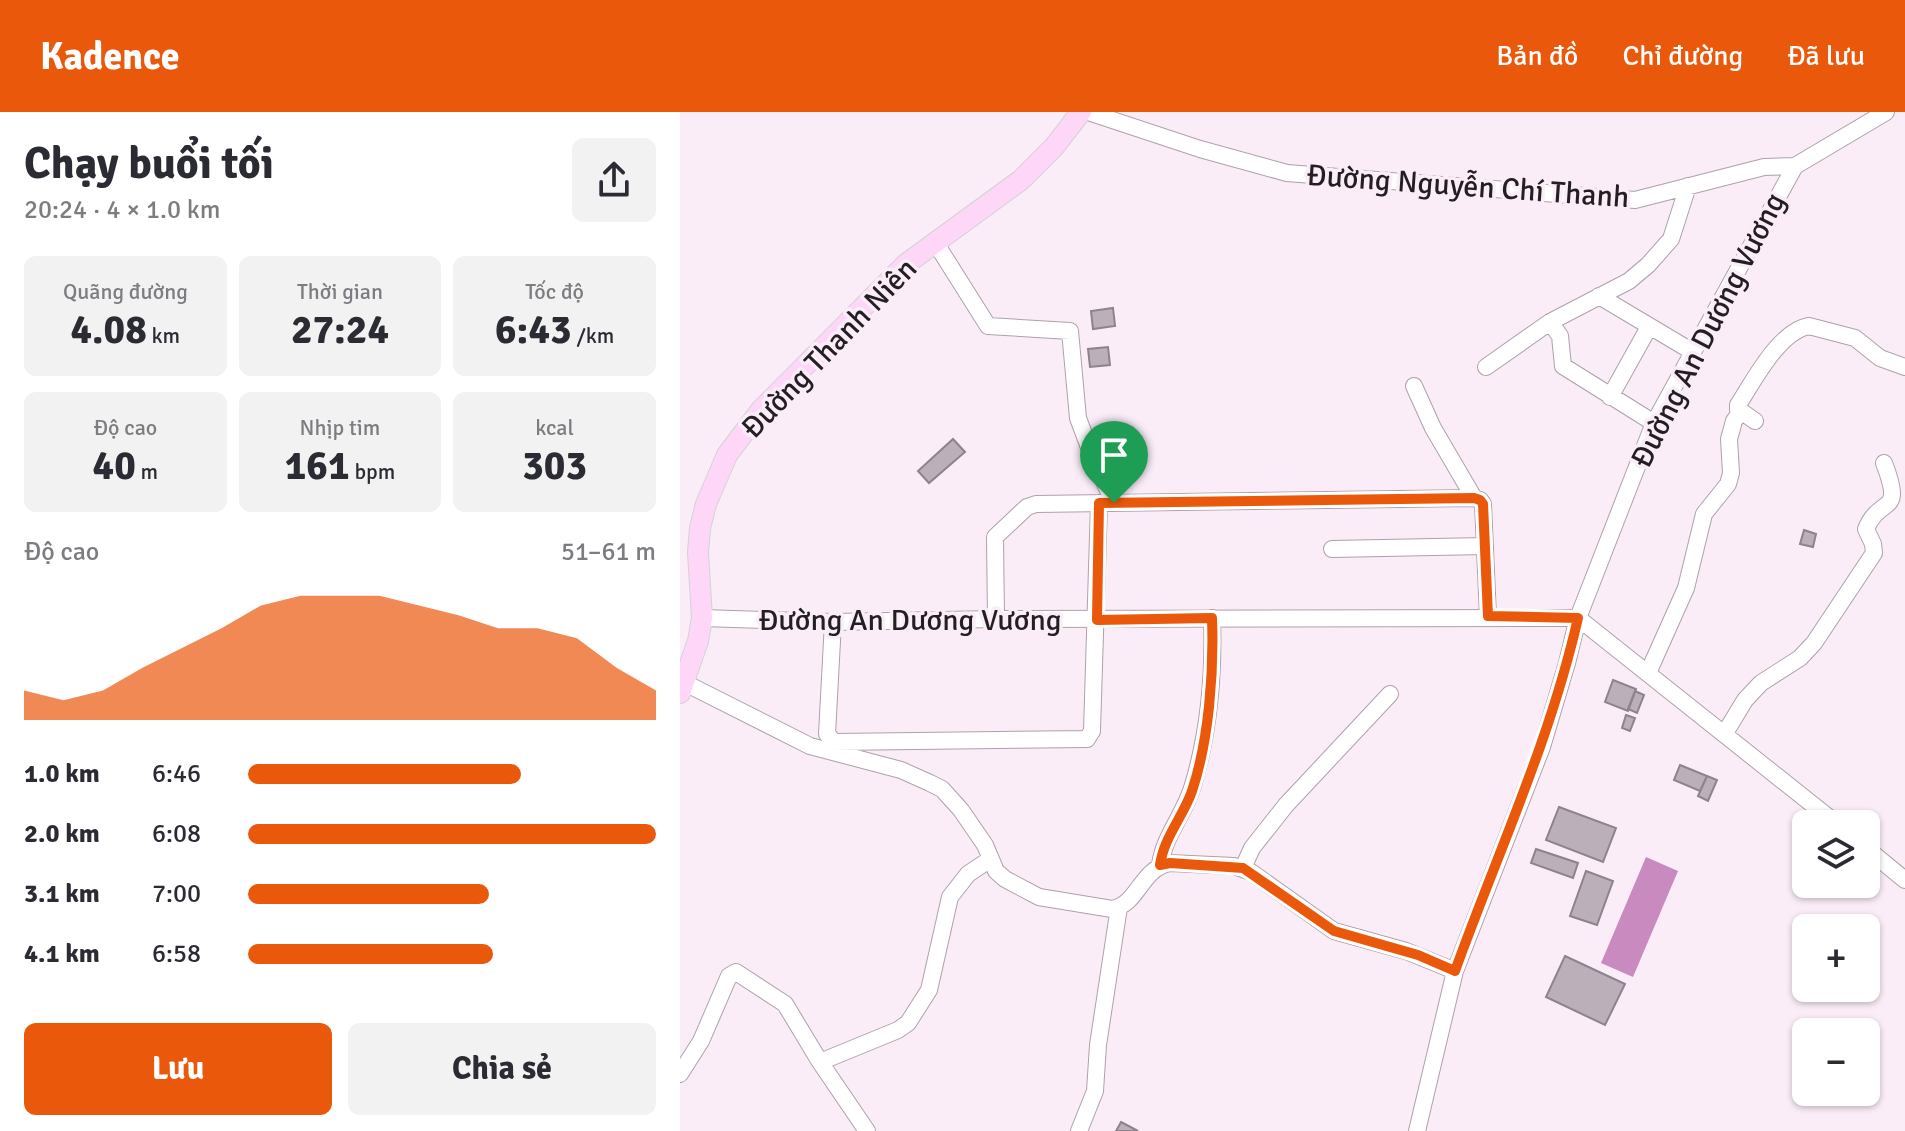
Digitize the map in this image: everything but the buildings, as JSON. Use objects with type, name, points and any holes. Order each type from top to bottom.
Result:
[{"type":"main road","name":"Đường Thanh Niên","points":[[683,688],[702,618],[698,552],[700,528],[706,504],[727,455],[761,410],[906,264],[1021,180],[1054,147],[1081,112]]},
{"type":"street","name":"Đường Nguyễn Chí Thanh","points":[[1088,112],[1200,149],[1287,173],[1616,200],[1635,200],[1764,167],[1795,166],[1886,112]]},
{"type":"street","name":"Đường An Dương Vương","points":[[702,618],[833,622],[1488,616],[1578,618],[1654,423],[1795,166]]},
{"type":"street","points":[[1486,367],[1550,322],[1629,281],[1648,265],[1671,239],[1688,186]]},
{"type":"street","points":[[833,622],[827,734],[834,742],[1083,740],[1090,737],[1107,503],[1078,418],[1070,331],[988,326],[935,242]]},
{"type":"street","points":[[1599,296],[1693,352]]},
{"type":"street","points":[[1550,322],[1560,336],[1563,366],[1654,423]]},
{"type":"street","points":[[1610,397],[1649,327]]},
{"type":"street","points":[[1648,673],[1686,588],[1704,514],[1728,484],[1731,473],[1729,439],[1734,421],[1748,416],[1738,405],[1768,359],[1803,327],[1855,338],[1880,358],[1905,367]]},
{"type":"street","points":[[1414,386],[1433,428],[1474,498]]},
{"type":"street","points":[[1725,733],[1761,683],[1800,658],[1814,643],[1874,553],[1875,548],[1866,529],[1869,522],[1891,504],[1896,486],[1884,463]]},
{"type":"street","points":[[996,619],[993,543],[998,533],[1027,507],[1036,504],[1474,498],[1483,504],[1488,616]]},
{"type":"street","points":[[1332,549],[1485,546]]},
{"type":"street","points":[[1160,865],[1168,835],[1187,805],[1199,760],[1213,675],[1212,618]]},
{"type":"street","points":[[1417,1131],[1455,971],[1542,747],[1578,618],[1820,810]]},
{"type":"street","points":[[683,688],[810,746],[901,770],[942,789],[961,810],[985,845],[989,860],[1005,879],[1039,897],[1119,907],[1126,903],[1151,870],[1160,865],[1243,868],[1334,931],[1418,955],[1455,971]]},
{"type":"street","points":[[1243,868],[1252,848],[1286,805],[1390,694]]},
{"type":"street","points":[[1880,859],[1905,880]]},
{"type":"street","points":[[820,1062],[908,1023],[933,980],[950,897],[968,874],[989,860]]},
{"type":"street","points":[[1079,1131],[1095,1091],[1098,1045],[1119,907]]},
{"type":"street","points":[[680,1074],[701,1041],[729,976],[736,972],[785,1004],[867,1131]]},
{"type":"shaded area","points":[[1646,857],[1678,871],[1633,977],[1601,963]]},
{"type":"route","points":[[1474,498],[1483,504],[1488,616],[1578,618],[1542,747],[1455,971],[1406,951],[1343,936],[1243,868],[1160,865],[1168,835],[1187,805],[1199,760],[1213,675],[1212,618],[1097,620],[1099,503],[1114,503],[1474,498]]}]
